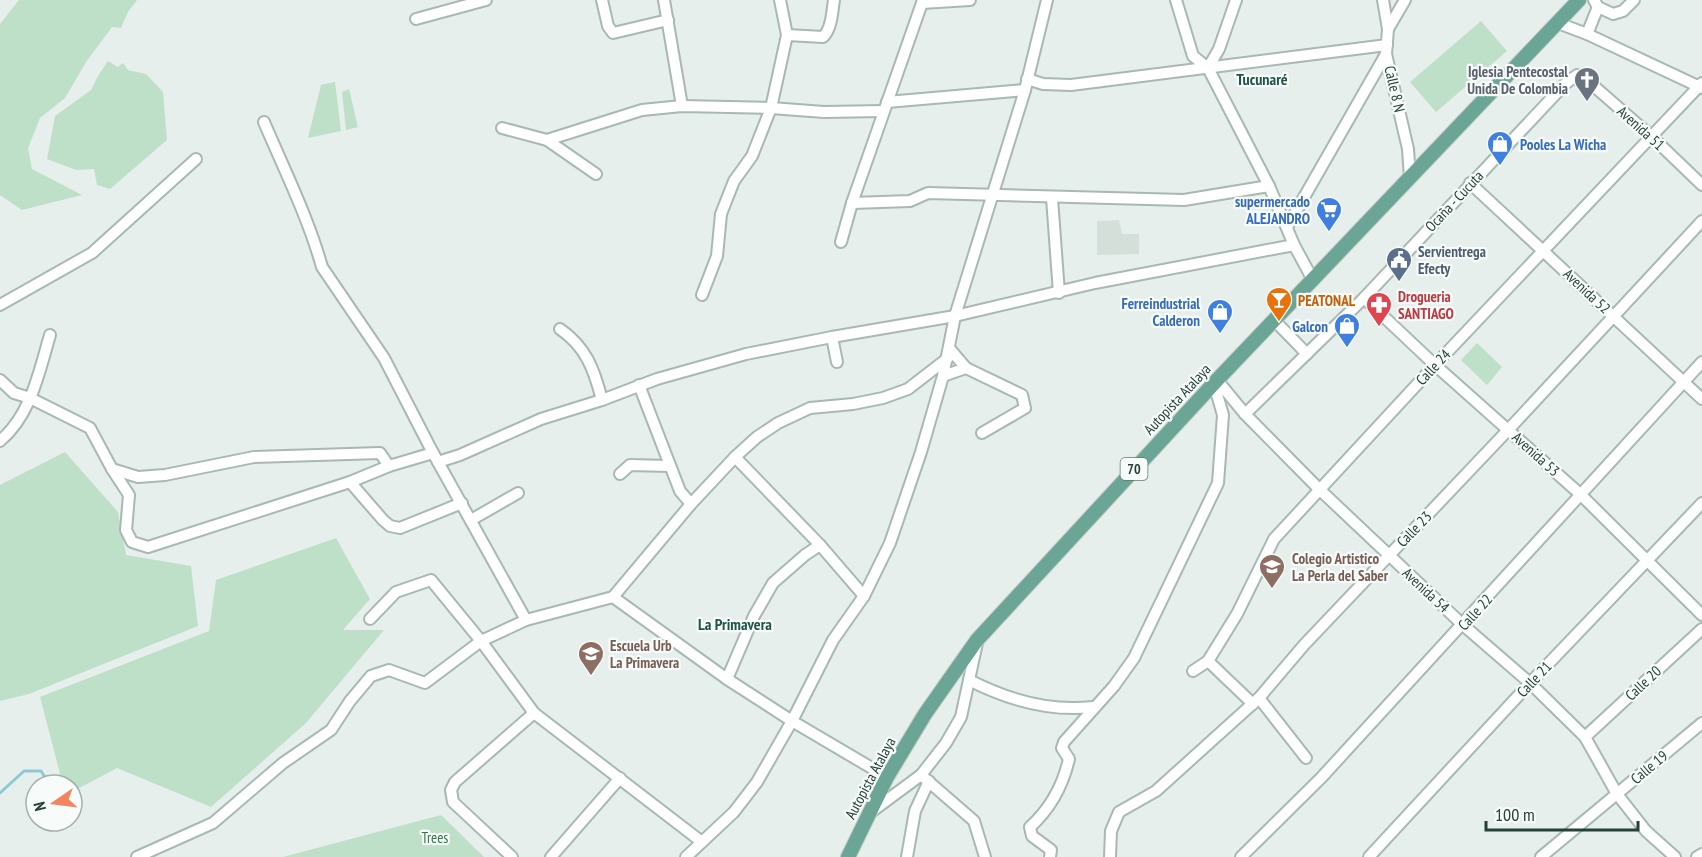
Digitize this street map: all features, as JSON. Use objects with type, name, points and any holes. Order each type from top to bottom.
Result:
[{"type":"main road","name":"Autopista Atalaya","points":[[848,857],[887,777],[925,714],[977,640],[1215,382],[1558,23],[1573,3]]},
{"type":"street","points":[[417,19],[486,0]]},
{"type":"street","points":[[602,0],[608,26],[613,33],[668,20]]},
{"type":"street","points":[[664,0],[682,106]]},
{"type":"street","points":[[702,295],[717,256],[722,214],[734,181],[752,156],[771,108],[787,35],[780,0]]},
{"type":"street","points":[[787,35],[823,37],[827,34],[834,0]]},
{"type":"street","points":[[840,243],[885,106],[923,1],[970,0]]},
{"type":"street","points":[[686,857],[734,812],[770,760],[832,640],[864,596],[890,543],[921,452],[943,376],[955,316],[1026,85],[1047,0]]},
{"type":"street","points":[[1176,0],[1193,56],[1208,68],[1269,186],[1294,245],[1313,280]]},
{"type":"street","points":[[1208,68],[1220,49],[1236,0]]},
{"type":"street","name":"Calle 8 N","points":[[1383,0],[1388,29],[1387,49],[1408,148],[1410,178]]},
{"type":"street","points":[[1388,29],[1405,0]]},
{"type":"street","points":[[1587,34],[1596,4],[1613,14],[1623,10],[1634,0]]},
{"type":"street","points":[[1558,23],[1701,86]]},
{"type":"street","points":[[547,140],[642,110],[682,106],[824,112],[885,106],[1026,85],[1071,85],[1387,49]]},
{"type":"street","points":[[1287,227],[1387,49]]},
{"type":"street","name":"Avenida 51","points":[[1577,75],[1588,81],[1652,136],[1702,185]]},
{"type":"street","name":"Ocaña - Cucuta","points":[[1245,414],[1364,298],[1470,183],[1565,84],[1577,75]]},
{"type":"street","name":"Calle 24","points":[[1193,671],[1208,661],[1237,614],[1274,539],[1435,365],[1701,86]]},
{"type":"street","points":[[264,122],[322,267],[384,358],[526,620]]},
{"type":"street","points":[[502,128],[547,140],[596,174]]},
{"type":"street","points":[[0,305],[92,253],[196,159]]},
{"type":"street","name":"Avenida 52","points":[[1470,183],[1702,399]]},
{"type":"street","points":[[852,203],[910,201],[928,193],[1184,200],[1269,186]]},
{"type":"street","points":[[1052,198],[1059,292]]},
{"type":"street","name":"Calle 23","points":[[1110,857],[1111,831],[1119,812],[1156,790],[1256,701],[1305,645],[1702,221]]},
{"type":"street","points":[[0,380],[14,393],[30,398],[90,428],[129,495],[126,530],[132,542],[148,547],[350,482],[389,466],[460,455],[541,419],[639,385],[746,354],[955,316],[1147,272],[1294,245]]},
{"type":"street","name":"Avenida 53","points":[[1364,298],[1435,365],[1580,494],[1702,615]]},
{"type":"street","points":[[1275,321],[1307,354]]},
{"type":"street","points":[[560,329],[575,340],[583,352],[597,379],[602,399]]},
{"type":"street","points":[[0,441],[9,433],[30,398],[50,335]]},
{"type":"street","points":[[832,337],[837,362]]},
{"type":"street","points":[[949,353],[966,368],[1022,395],[1025,408],[982,433]]},
{"type":"street","points":[[137,857],[213,823],[283,763],[331,730],[350,701],[371,676],[389,670],[425,683],[481,641],[526,620],[613,597],[735,457],[757,437],[778,423],[810,408],[853,404],[883,398],[908,389],[949,353]]},
{"type":"street","name":"Calle 22","points":[[1241,857],[1322,778],[1702,362]]},
{"type":"street","points":[[943,376],[966,368]]},
{"type":"street","points":[[1050,857],[1051,850],[1032,836],[1030,827],[1050,805],[1067,768],[1069,759],[1062,748],[1064,742],[1114,686],[1134,658],[1218,483],[1223,415],[1215,382]]},
{"type":"street","name":"Avenida 54","points":[[1215,382],[1319,489],[1463,625],[1530,683],[1585,738],[1617,794],[1646,831],[1675,857]]},
{"type":"street","points":[[639,385],[680,491],[692,504]]},
{"type":"street","points":[[112,469],[138,477],[165,475],[254,457],[380,453],[389,466]]},
{"type":"street","points":[[735,457],[820,545],[864,596]]},
{"type":"street","points":[[620,474],[630,465],[669,466]]},
{"type":"street","points":[[350,482],[390,526],[400,528],[462,503]]},
{"type":"street","points":[[471,520],[518,493]]},
{"type":"street","name":"Calle 21","points":[[1369,857],[1530,683],[1702,503]]},
{"type":"street","points":[[727,679],[754,616],[773,583],[820,545]]},
{"type":"street","points":[[370,619],[396,592],[431,579],[481,641],[534,713],[702,842]]},
{"type":"street","points":[[613,597],[727,679],[792,721],[887,777]]},
{"type":"street","name":"Calle 20","points":[[1585,738],[1702,629]]},
{"type":"street","points":[[907,857],[915,811],[925,778],[962,717],[977,640]]},
{"type":"street","points":[[1208,661],[1256,701],[1305,758]]},
{"type":"street","points":[[969,680],[1019,701],[1074,709],[1093,707]]},
{"type":"street","points":[[512,857],[453,802],[451,790],[455,782],[534,713]]},
{"type":"street","name":"Calle 19","points":[[1541,857],[1702,723]]},
{"type":"street","points":[[551,857],[620,778]]},
{"type":"street","points":[[868,814],[925,778]]},
{"type":"street","points":[[925,778],[974,820],[985,857]]},
{"type":"street","points":[[1697,857],[1702,854]]},
{"type":"shaded area","points":[[1119,220],[1122,234],[1139,234],[1139,254],[1097,255],[1097,221]]},
{"type":"green space","points":[[19,0],[137,0],[128,12],[121,28],[112,27],[86,62],[65,98],[40,118],[28,148],[32,169],[82,195],[22,210],[0,195],[0,24]]},
{"type":"green space","points":[[1481,21],[1507,51],[1436,112],[1410,82]]},
{"type":"green space","points":[[108,61],[118,67],[123,63],[128,70],[146,74],[163,92],[167,140],[110,189],[97,185],[94,169],[76,170],[47,159],[55,116],[91,90]]},
{"type":"green space","points":[[335,82],[341,131],[308,138],[321,85]]},
{"type":"green space","points":[[349,89],[358,127],[346,130],[342,92]]},
{"type":"green space","points":[[1477,343],[1502,367],[1487,385],[1461,360]]},
{"type":"green space","points":[[65,452],[118,512],[126,555],[191,566],[198,626],[29,694],[0,701],[0,485]]},
{"type":"green space","points":[[336,538],[370,599],[343,630],[384,630],[306,723],[211,807],[117,768],[84,786],[84,773],[60,773],[40,697],[209,631],[216,580]]},
{"type":"green space","name":"Trees","points":[[441,815],[484,857],[283,857]]},
{"type":"waterway","points":[[0,793],[24,771],[41,771],[42,773]]},
{"type":"place","name":"Iglesia Pentecostal Unida De Colombia","points":[[1587,103]]},
{"type":"place","name":"Pooles La Wicha","points":[[1500,167]]},
{"type":"place","name":"supermercado ALEJANDRO","points":[[1329,233]]},
{"type":"place","name":"Servientrega Efecty","points":[[1399,283]]},
{"type":"place","name":"PEATONAL","points":[[1279,323]]},
{"type":"place","name":"Drogueria SANTIAGO","points":[[1379,328]]},
{"type":"place","name":"Ferreindustrial Calderon","points":[[1220,335]]},
{"type":"place","name":"Galcon","points":[[1347,349]]},
{"type":"place","name":"Colegio Artistico La Perla del Saber","points":[[1272,590]]},
{"type":"place","name":"Escuela Urb La Primavera","points":[[591,677]]},
{"type":"district","name":"Tucunaré","points":[[1262,79]]},
{"type":"district","name":"La Primavera","points":[[735,624]]}]
